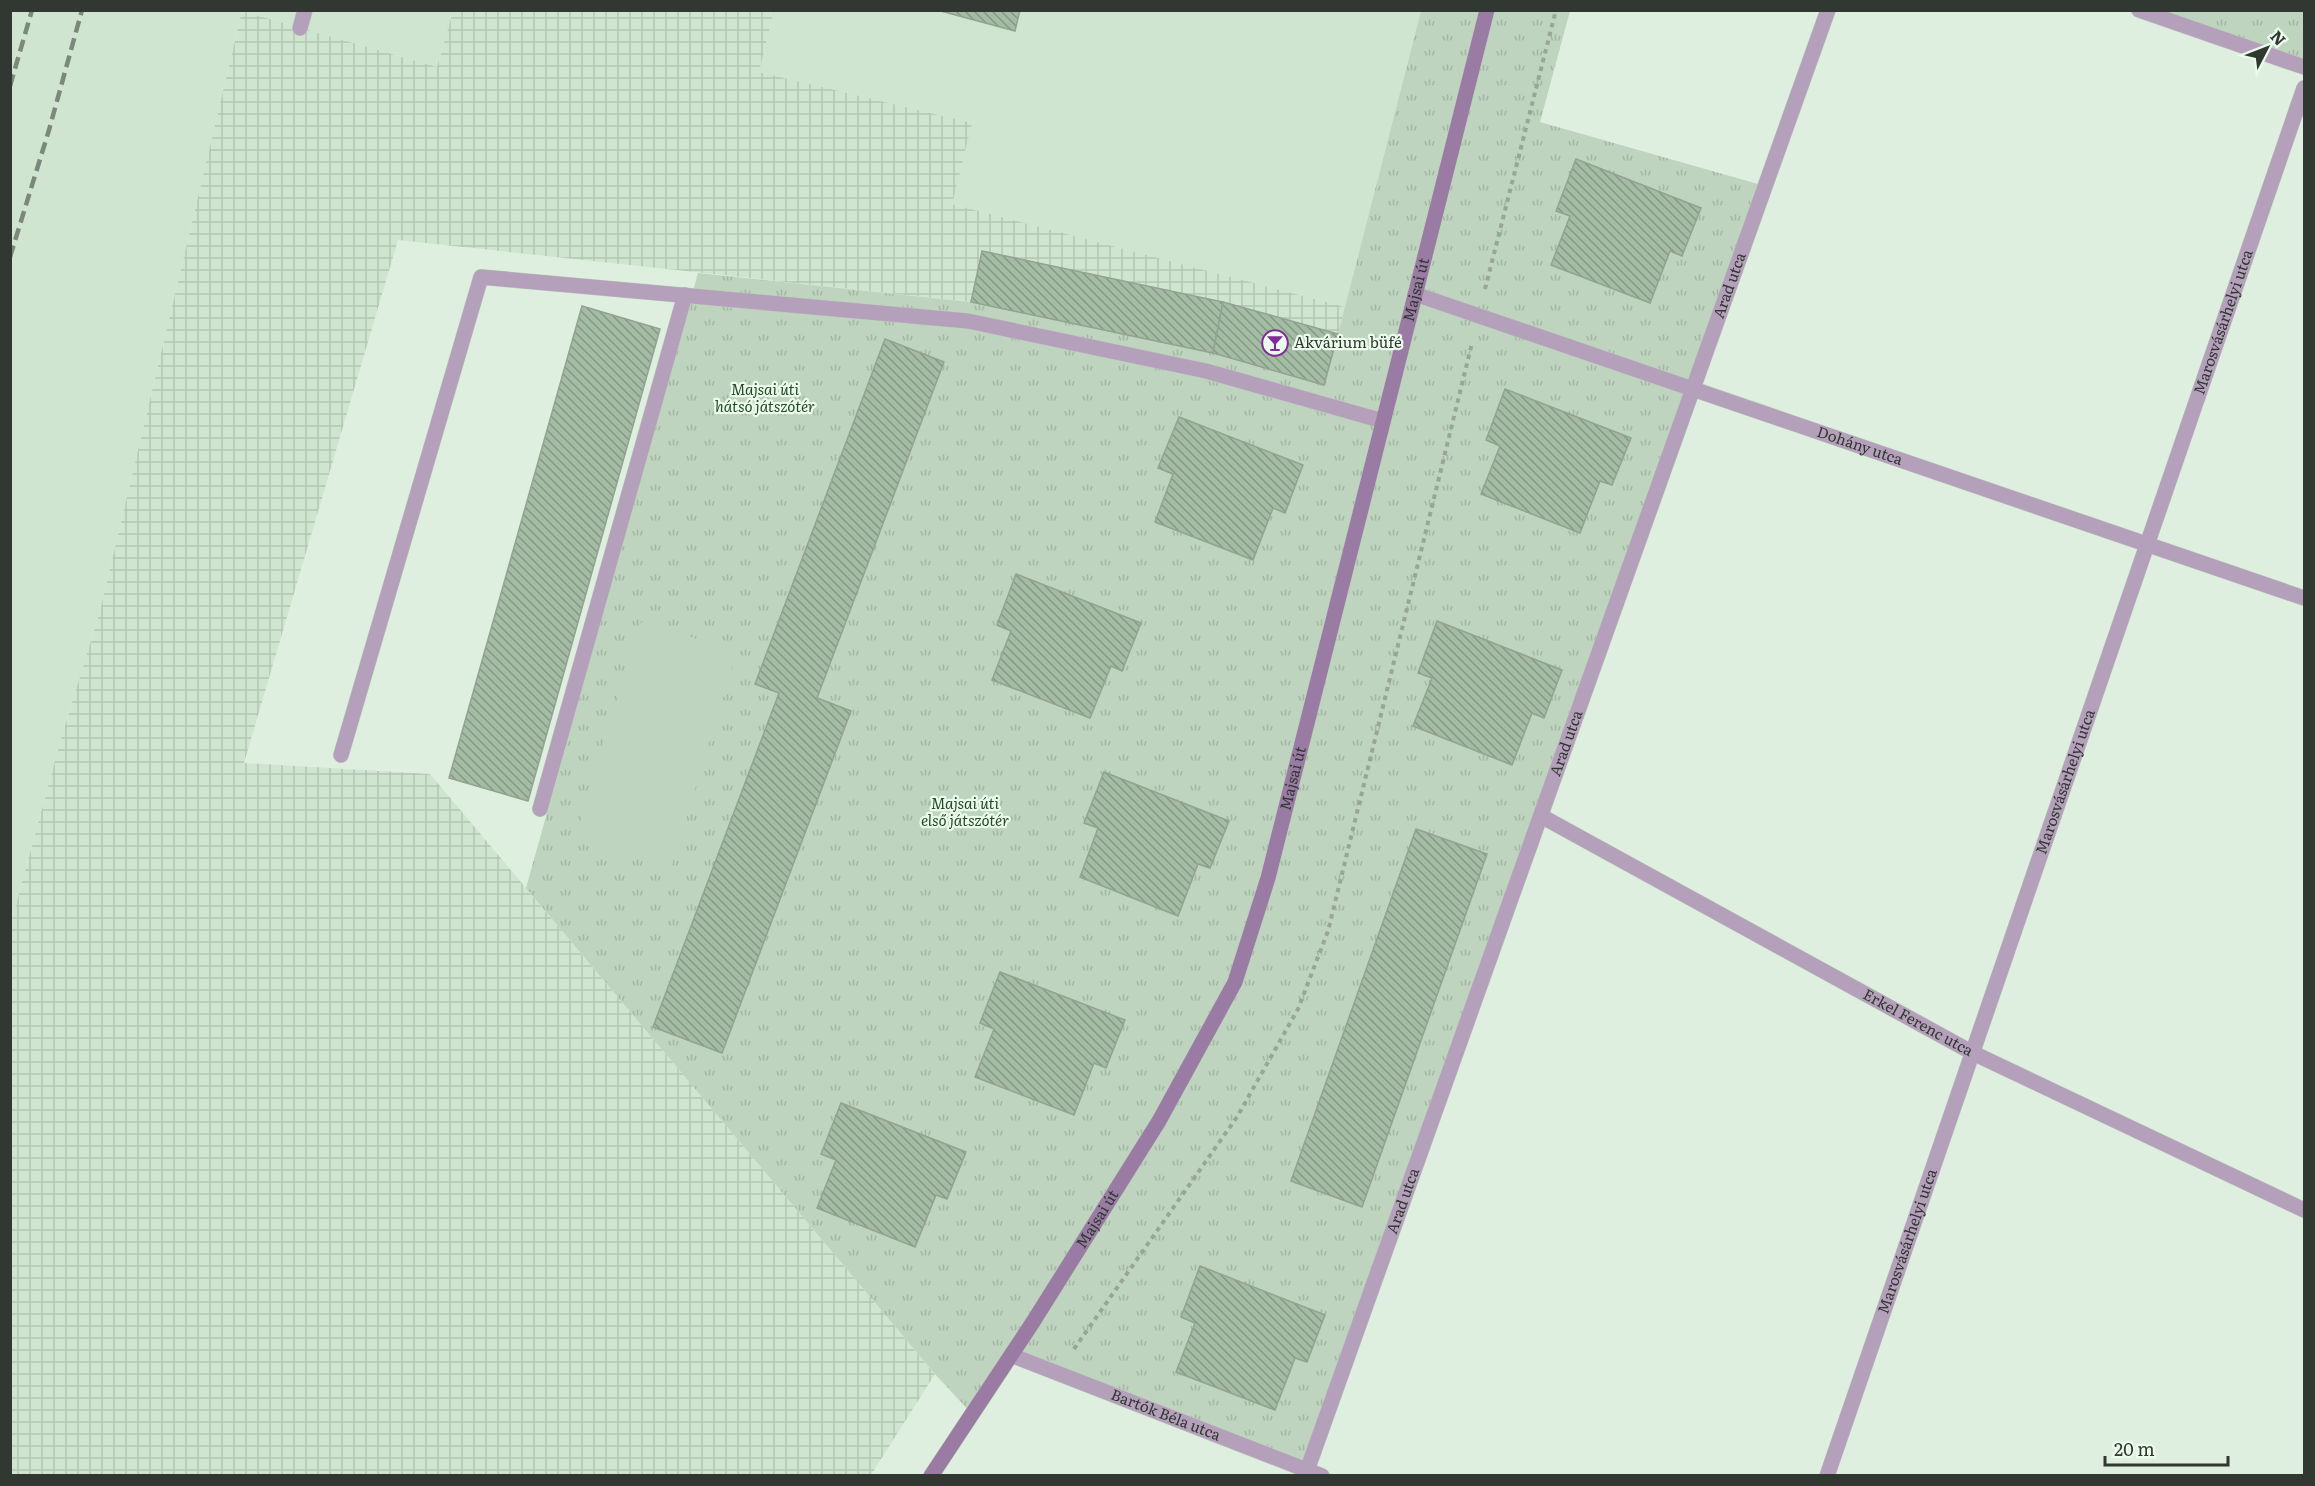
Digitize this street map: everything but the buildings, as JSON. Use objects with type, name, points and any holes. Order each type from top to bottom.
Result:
[{"type":"main road","name":"Majsai út","points":[[932,1476],[1159,1121],[1235,982],[1268,879],[1487,10]]},
{"type":"street","points":[[300,28],[305,10]]},
{"type":"street","name":"Arad utca","points":[[1306,1473],[1828,10]]},
{"type":"street","points":[[2139,10],[2304,67]]},
{"type":"street","name":"Marosvásárhelyi utca","points":[[1827,1476],[2304,88]]},
{"type":"street","points":[[341,755],[481,277],[968,321],[1206,371],[1383,421]]},
{"type":"street","name":"Dohány utca","points":[[1415,294],[2304,598]]},
{"type":"street","points":[[540,808],[686,295]]},
{"type":"street","name":"Erkel Ferenc utca","points":[[1541,816],[1973,1053],[2304,1210]]},
{"type":"street","name":"Bartók Béla utca","points":[[1011,1355],[1306,1473],[1322,1476]]},
{"type":"path","points":[[1058,1373],[1237,1117],[1298,1009],[1328,931],[1478,316],[1557,10]]},
{"type":"shaded area","points":[[11,11],[242,11],[100,611],[61,739],[11,923]]},
{"type":"shaded area","points":[[242,11],[437,67],[453,11],[774,11],[759,72],[972,123],[952,204],[1345,307],[1338,334],[1223,302],[981,251],[971,302],[398,240],[244,763],[430,774],[935,1374],[871,1475],[11,1476],[11,923],[61,739],[100,611]]},
{"type":"shaded area","points":[[243,11],[453,11],[437,67]]},
{"type":"shaded area","points":[[774,11],[1421,11],[1345,307],[952,204],[759,72]]},
{"type":"green space","points":[[1421,11],[1485,11],[1233,982],[1156,1121],[971,1413],[935,1374],[526,888],[698,273],[970,302],[982,251],[1223,302],[1338,334]]},
{"type":"green space","points":[[1488,11],[1570,11],[1540,122],[1765,186],[1692,389],[1417,294]]},
{"type":"green space","points":[[2141,11],[2304,11],[2304,66]]},
{"type":"green space","points":[[1417,295],[1692,390],[1306,1468],[1014,1354],[1236,983]]},
{"type":"green space","points":[[641,622],[737,651],[671,868],[575,839]]},
{"type":"railway","points":[[10,86],[32,10]]},
{"type":"railway","points":[[10,257],[49,130],[82,10]]},
{"type":"place","name":"Akvárium büfé","points":[[1275,343]]},
{"type":"park label","name":"Majsai úti hátsó játszótér","points":[[765,398]]},
{"type":"park label","name":"Majsai úti első játszótér","points":[[965,812]]}]
